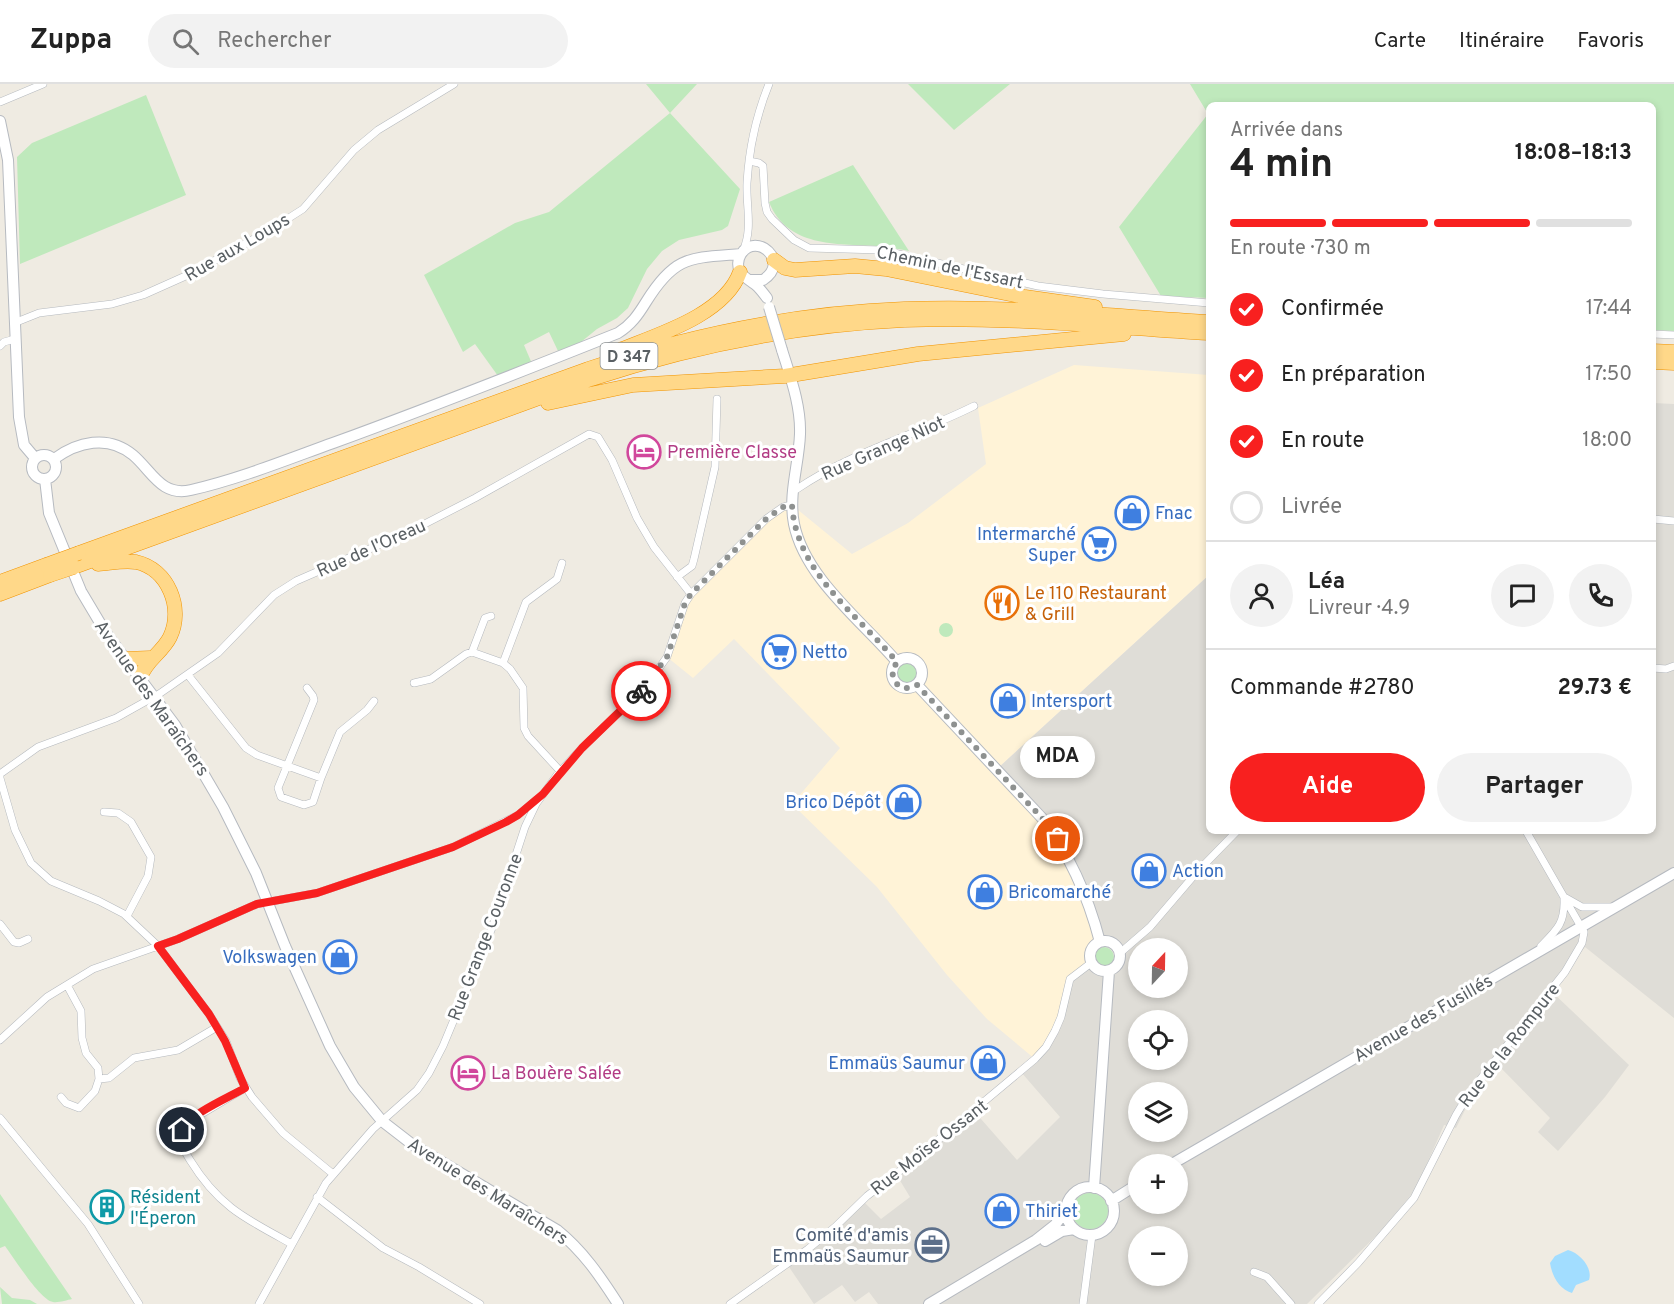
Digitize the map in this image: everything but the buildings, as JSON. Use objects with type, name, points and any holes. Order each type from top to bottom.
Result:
[{"type":"highway","points":[[774,260],[785,268],[795,270],[855,266],[886,269],[1025,297],[1082,305],[1162,325]]},
{"type":"highway","points":[[558,380],[690,320],[729,292],[736,283],[742,265]]},
{"type":"highway","name":"D 347","points":[[80,562],[558,380],[642,352],[701,336],[771,323],[846,313],[962,308],[1162,325],[1206,332]]},
{"type":"highway","name":"D 347","points":[[0,582],[80,562],[600,376],[663,357],[733,341],[819,327],[895,321],[961,319],[1162,325],[1206,322]]},
{"type":"highway","points":[[510,409],[633,385],[789,376],[925,354],[1162,325]]},
{"type":"highway","points":[[1656,351],[1674,352]]},
{"type":"highway","points":[[1656,362],[1674,363]]},
{"type":"highway","points":[[80,562],[137,562],[160,574],[168,584],[172,595],[175,621],[172,634],[165,646],[150,658],[140,678]]},
{"type":"highway","name":"D 347","points":[[0,594],[48,570]]},
{"type":"highway","points":[[125,659],[150,658]]},
{"type":"street","points":[[0,102],[43,84]]},
{"type":"street","name":"Rue aux Loups","points":[[14,323],[39,313],[112,304],[143,295],[190,274],[303,209],[354,150],[378,130],[454,84]]},
{"type":"street","points":[[742,265],[750,230],[747,200],[749,162],[755,126],[769,84]]},
{"type":"street","points":[[0,121],[8,160],[14,323],[21,429],[24,445],[35,458]]},
{"type":"street","name":"Chemin de l'Essart","points":[[749,162],[763,166],[765,203],[771,219],[794,240],[809,248],[881,250],[1038,286],[1206,303]]},
{"type":"street","points":[[750,230],[774,260],[774,266],[768,277],[768,303]]},
{"type":"street","points":[[742,265],[752,246],[763,247]]},
{"type":"street","points":[[54,459],[65,450],[77,445],[104,442],[124,448],[159,483],[172,491],[188,491],[234,477],[511,376],[618,333],[632,322],[659,281],[678,264],[697,257],[720,256],[742,265],[763,280],[768,277]]},
{"type":"street","points":[[742,265],[760,288],[768,303],[799,411],[800,431],[792,505],[798,537],[818,574],[897,662]]},
{"type":"street","points":[[1656,334],[1674,335]]},
{"type":"street","points":[[0,346],[4,342],[15,339]]},
{"type":"street","points":[[677,577],[692,566],[710,489],[716,453],[717,399]]},
{"type":"street","name":"Rue Grange Niot","points":[[793,490],[866,452],[937,425],[974,406]]},
{"type":"street","name":"Rue de l'Oreau","points":[[0,776],[38,747],[116,718],[188,675],[231,640],[274,595],[296,580],[413,530],[476,498],[589,434],[598,438],[612,460],[642,528],[691,594]]},
{"type":"street","points":[[43,455],[54,459],[56,470],[52,476],[45,479],[34,474],[32,466],[35,458],[43,455]]},
{"type":"street","name":"Avenue des Maraîchers","points":[[45,479],[49,513],[69,564],[94,615],[191,750],[219,799],[238,834],[330,1046],[354,1087],[382,1121],[430,1157],[557,1230],[581,1251],[618,1304]]},
{"type":"street","name":"Rue Grange Couronne","points":[[259,1304],[333,1174],[382,1121],[417,1090],[429,1073],[443,1046],[492,928],[529,818],[543,794],[561,772],[646,686],[667,657],[685,603],[691,594],[766,519],[783,507],[792,505]]},
{"type":"street","points":[[1656,519],[1674,521]]},
{"type":"street","points":[[503,663],[526,602],[557,579],[562,563]]},
{"type":"street","points":[[472,652],[484,618],[491,616]]},
{"type":"street","points":[[414,682],[431,679],[472,652],[503,663],[523,688],[524,728],[528,736],[561,772]]},
{"type":"street","points":[[908,658],[919,663],[922,677],[917,685],[907,689],[894,681],[892,671],[897,662],[908,658]]},
{"type":"street","points":[[1656,668],[1666,669],[1674,666]]},
{"type":"street","points":[[188,675],[246,747],[257,755],[321,778]]},
{"type":"street","points":[[917,685],[1035,811],[1058,839],[1067,853],[1090,906],[1100,942]]},
{"type":"street","points":[[308,688],[314,700],[278,788],[281,796],[304,805],[313,802],[340,732],[367,710],[374,701]]},
{"type":"street","points":[[0,776],[15,830],[31,863],[42,874],[64,888],[99,901],[127,916],[158,946],[209,1014],[225,1041],[245,1088],[267,1117],[333,1174]]},
{"type":"street","points":[[0,1040],[47,997],[93,969],[178,939],[257,904],[317,893],[453,847],[518,815],[543,794]]},
{"type":"street","points":[[104,812],[118,813],[131,822],[151,857],[148,876],[127,916]]},
{"type":"street","points":[[518,815],[529,818]]},
{"type":"street","points":[[1120,953],[1150,927],[1197,872],[1234,834]]},
{"type":"street","points":[[1528,834],[1581,926]]},
{"type":"street","name":"Avenue des Fusillés","points":[[1188,1155],[1674,873]]},
{"type":"street","points":[[1564,897],[1582,907],[1614,907]]},
{"type":"street","points":[[1535,952],[1560,925],[1564,911],[1564,897]]},
{"type":"street","points":[[0,924],[14,942],[19,943],[27,939]]},
{"type":"street","name":"Rue de la Rompure","points":[[1318,1304],[1358,1263],[1414,1198],[1468,1095],[1511,1039],[1533,1015],[1576,954],[1584,938],[1581,926]]},
{"type":"street","points":[[1094,1188],[1109,971],[1119,963],[1120,953],[1113,943],[1100,942],[1091,949],[1091,963],[1096,969],[1109,971]]},
{"type":"street","name":"Rue Moïse Ossant","points":[[730,1304],[808,1249],[867,1196],[923,1153],[1035,1059],[1046,1047],[1055,1031],[1070,980],[1091,963]]},
{"type":"street","points":[[62,1096],[66,1103],[79,1108],[95,1091],[99,1078],[98,1068],[86,1053],[82,1038],[81,1011],[67,985]]},
{"type":"street","points":[[99,1078],[109,1078],[134,1058],[178,1050],[217,1027]]},
{"type":"street","points":[[245,1088],[188,1122],[182,1130],[180,1142],[202,1179],[223,1203],[256,1226],[292,1244]]},
{"type":"street","points":[[0,1118],[88,1224],[139,1304]]},
{"type":"street","points":[[929,1304],[1046,1233],[1066,1210],[1073,1194],[1086,1188],[1094,1188],[1107,1194],[1113,1213],[1109,1226],[1092,1235],[1074,1229],[1066,1210]]},
{"type":"street","points":[[1111,1201],[1128,1190]]},
{"type":"street","points":[[318,1197],[382,1248],[419,1267],[480,1304]]},
{"type":"street","points":[[962,1285],[980,1279],[1059,1233],[1074,1229]]},
{"type":"street","points":[[1083,1304],[1092,1235]]},
{"type":"street","points":[[1254,1272],[1267,1277],[1291,1304]]},
{"type":"shaded area","points":[[1074,365],[1206,375],[1206,578],[997,769],[1058,839],[1100,942],[1091,949],[1091,963],[1035,1059],[987,1019],[947,975],[877,887],[792,804],[840,748],[734,639],[693,678],[667,657],[685,603],[758,526],[792,505],[852,554],[908,523],[986,464],[978,408]]},
{"type":"shaded area","points":[[1656,403],[1674,404],[1674,1018],[1585,947],[1551,991],[1629,1065],[1605,1097],[1558,1151],[1538,1132],[1550,1118],[1498,1065],[1470,1100],[1456,1128],[1444,1125],[1416,1189],[1382,1230],[1307,1304],[878,1304],[869,1292],[855,1302],[842,1285],[814,1304],[787,1264],[862,1200],[881,1219],[910,1197],[896,1174],[974,1111],[1017,1160],[1060,1117],[1021,1072],[1051,1039],[1068,984],[1091,963],[1103,972],[1115,968],[1119,963],[1120,953],[1113,943],[1103,941],[1067,853],[997,769],[1206,578],[1206,834],[1656,834]]},
{"type":"green space","points":[[646,84],[697,84],[670,113]]},
{"type":"green space","points":[[908,84],[1010,84],[954,130]]},
{"type":"green space","points":[[1190,84],[1674,84],[1674,331],[1656,330],[1656,102],[1206,102],[1206,111]]},
{"type":"green space","points":[[146,95],[186,195],[20,264],[17,157],[32,143]]},
{"type":"green space","points":[[670,113],[740,189],[728,226],[722,230],[679,240],[662,251],[647,269],[628,308],[581,342],[558,351],[549,332],[524,345],[533,366],[498,376],[475,344],[463,352],[424,275],[515,223],[549,212]]},
{"type":"green space","points":[[1206,117],[1206,298],[1161,296],[1119,227]]},
{"type":"green space","points":[[853,165],[909,251],[814,240],[788,228],[777,217],[769,202]]},
{"type":"green space","points":[[943,623],[949,623],[953,630],[949,637],[943,637],[939,633],[939,627]]},
{"type":"green space","points":[[908,661],[916,664],[919,672],[916,680],[908,683],[900,680],[897,672],[900,664]]},
{"type":"green space","points":[[1104,947],[1111,950],[1114,957],[1111,964],[1104,967],[1097,964],[1094,957],[1097,950]]},
{"type":"green space","points":[[1090,1193],[1102,1199],[1108,1211],[1102,1223],[1090,1229],[1078,1223],[1072,1211],[1078,1199]]},
{"type":"green space","points":[[0,1194],[72,1299],[60,1302],[48,1300],[34,1287],[5,1246],[0,1248]]},
{"type":"green space","points":[[0,1287],[12,1298],[30,1300],[37,1304],[2,1304]]},
{"type":"water","points":[[1568,1250],[1577,1254],[1587,1266],[1590,1275],[1589,1280],[1576,1285],[1572,1293],[1557,1281],[1550,1263],[1555,1256]]},
{"type":"way so far","points":[[641,691],[667,657],[685,603],[691,594],[766,519],[783,507],[792,505],[794,523],[804,551],[826,585],[897,662],[893,666],[892,676],[897,685],[907,689],[917,685],[1042,818],[1058,839]]},
{"type":"place","name":"Première Classe","points":[[644,452]]},
{"type":"place","name":"Fnac","points":[[1132,513]]},
{"type":"place","name":"Intermarché Super","points":[[1099,544]]},
{"type":"place","name":"Le 110 Restaurant & Grill","points":[[1002,603]]},
{"type":"place","name":"Netto","points":[[779,652]]},
{"type":"place","name":"Intersport","points":[[1008,701]]},
{"type":"place","name":"Brico Dépôt","points":[[904,802]]},
{"type":"place","name":"MDA","points":[[1058,839]]},
{"type":"place","name":"Action","points":[[1149,871]]},
{"type":"place","name":"Bricomarché","points":[[985,892]]},
{"type":"place","name":"Volkswagen","points":[[340,957]]},
{"type":"place","name":"Emmaüs Saumur","points":[[988,1063]]},
{"type":"place","name":"La Bouère Salée","points":[[468,1073]]},
{"type":"place","name":"Résident l'Éperon","points":[[107,1207]]},
{"type":"place","name":"Thiriet","points":[[1002,1211]]},
{"type":"place","name":"Comité d'amis Emmaüs Saumur","points":[[932,1245]]},
{"type":"route","points":[[182,1130],[197,1116],[245,1088],[225,1041],[209,1014],[158,946],[257,904],[304,896],[344,885],[453,847],[506,822],[543,794],[582,748],[641,691]]}]
